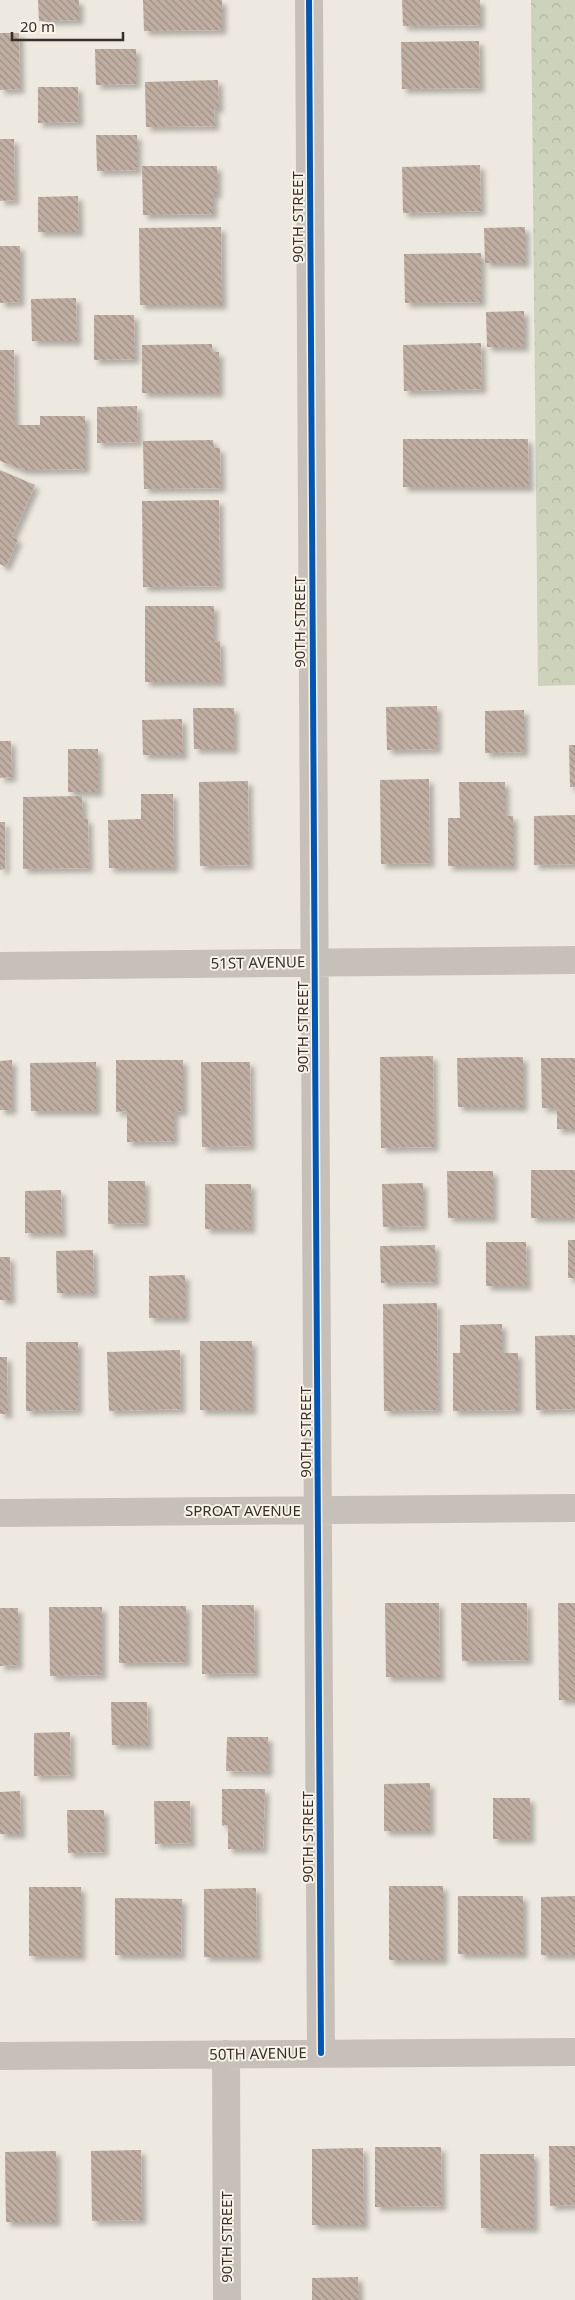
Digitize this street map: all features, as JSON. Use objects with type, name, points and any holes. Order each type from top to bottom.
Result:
[{"type":"street","name":"90TH STREET","points":[[309,0],[320,1511],[321,2053]]},
{"type":"street","name":"51ST AVENUE","points":[[0,966],[575,960]]},
{"type":"street","name":"SPROAT AVENUE","points":[[0,1513],[575,1508]]},
{"type":"street","name":"50TH AVENUE","points":[[0,2056],[575,2052]]},
{"type":"street","name":"90TH STREET","points":[[226,2054],[227,2300]]},
{"type":"green space","points":[[531,0],[575,0],[575,685],[538,686]]},
{"type":"building","points":[[38,0],[79,0],[79,20],[39,21]]},
{"type":"building","points":[[143,0],[222,0],[222,30],[144,31]]},
{"type":"building","points":[[402,0],[480,0],[480,25],[403,26]]},
{"type":"building","points":[[0,33],[19,33],[20,89],[0,90]]},
{"type":"building","points":[[479,41],[480,88],[402,89],[401,42]]},
{"type":"building","points":[[95,49],[136,49],[136,84],[96,85]]},
{"type":"building","points":[[218,80],[219,108],[214,108],[215,126],[146,127],[145,82]]},
{"type":"building","points":[[38,87],[78,87],[79,122],[38,123]]},
{"type":"building","points":[[96,135],[137,135],[137,170],[97,171]]},
{"type":"building","points":[[0,139],[14,139],[15,200],[0,201]]},
{"type":"building","points":[[480,165],[481,211],[403,213],[402,167]]},
{"type":"building","points":[[142,166],[217,166],[217,194],[213,194],[213,214],[143,215]]},
{"type":"building","points":[[78,196],[79,232],[38,232],[38,197]]},
{"type":"building","points":[[221,227],[222,305],[140,305],[139,228]]},
{"type":"building","points":[[525,227],[525,263],[485,263],[484,228]]},
{"type":"building","points":[[0,246],[20,246],[20,302],[0,303]]},
{"type":"building","points":[[481,253],[481,302],[405,303],[404,254]]},
{"type":"building","points":[[76,298],[77,341],[32,341],[31,299]]},
{"type":"building","points":[[524,311],[524,347],[487,347],[486,312]]},
{"type":"building","points":[[94,315],[134,315],[135,359],[94,360]]},
{"type":"building","points":[[481,343],[482,389],[404,391],[403,345]]},
{"type":"building","points":[[212,344],[212,352],[219,352],[219,393],[142,393],[142,345]]},
{"type":"building","points":[[0,350],[14,350],[15,425],[40,425],[40,416],[85,416],[85,469],[23,470],[0,461]]},
{"type":"building","points":[[137,406],[138,442],[97,443],[97,407]]},
{"type":"building","points":[[403,439],[528,439],[529,487],[403,487]]},
{"type":"building","points":[[213,440],[214,448],[220,448],[221,488],[144,489],[143,441]]},
{"type":"building","points":[[0,470],[35,485],[12,537],[18,539],[6,567],[0,564]]},
{"type":"building","points":[[219,500],[220,586],[143,587],[142,501]]},
{"type":"building","points":[[145,606],[214,606],[214,642],[220,641],[221,682],[145,682]]},
{"type":"building","points":[[437,706],[437,749],[387,750],[386,707]]},
{"type":"building","points":[[193,708],[234,708],[234,749],[194,749]]},
{"type":"building","points":[[524,710],[524,752],[485,753],[485,711]]},
{"type":"building","points":[[182,719],[183,755],[143,755],[142,720]]},
{"type":"building","points":[[0,741],[11,741],[12,777],[0,778]]},
{"type":"building","points":[[569,745],[575,745],[575,787],[570,787]]},
{"type":"building","points":[[68,749],[98,749],[98,792],[68,792]]},
{"type":"building","points":[[429,779],[430,863],[381,864],[380,780]]},
{"type":"building","points":[[248,781],[249,865],[200,866],[199,782]]},
{"type":"building","points":[[459,782],[505,782],[505,816],[513,816],[513,866],[448,866],[448,818],[460,818]]},
{"type":"building","points":[[141,794],[173,794],[174,868],[109,868],[108,820],[141,819]]},
{"type":"building","points":[[82,796],[83,819],[88,819],[89,868],[23,869],[23,797]]},
{"type":"building","points":[[575,815],[575,864],[534,865],[534,816]]},
{"type":"building","points":[[0,822],[5,822],[5,869],[0,870]]},
{"type":"building","points":[[433,1056],[434,1147],[381,1148],[380,1057]]},
{"type":"building","points":[[523,1057],[523,1107],[458,1107],[457,1058]]},
{"type":"building","points":[[541,1058],[575,1058],[575,1129],[557,1129],[557,1108],[542,1108]]},
{"type":"building","points":[[12,1060],[12,1110],[0,1110],[0,1061]]},
{"type":"building","points":[[116,1060],[183,1060],[183,1111],[174,1112],[174,1141],[127,1142],[127,1111],[116,1112]]},
{"type":"building","points":[[96,1062],[96,1111],[31,1111],[30,1063]]},
{"type":"building","points":[[201,1062],[250,1062],[251,1146],[202,1147]]},
{"type":"building","points":[[531,1170],[575,1170],[575,1218],[531,1218]]},
{"type":"building","points":[[447,1171],[493,1171],[493,1218],[448,1218]]},
{"type":"building","points":[[108,1181],[145,1181],[145,1223],[108,1224]]},
{"type":"building","points":[[423,1183],[423,1226],[383,1227],[382,1184]]},
{"type":"building","points":[[205,1184],[251,1184],[251,1229],[205,1229]]},
{"type":"building","points":[[61,1190],[62,1233],[25,1233],[25,1191]]},
{"type":"building","points":[[568,1240],[575,1240],[575,1278],[568,1278]]},
{"type":"building","points":[[486,1242],[526,1242],[527,1286],[486,1286]]},
{"type":"building","points":[[435,1245],[435,1282],[381,1283],[380,1246]]},
{"type":"building","points":[[93,1250],[94,1293],[57,1293],[56,1251]]},
{"type":"building","points":[[0,1257],[10,1257],[11,1300],[0,1300]]},
{"type":"building","points":[[185,1275],[185,1318],[149,1318],[149,1276]]},
{"type":"building","points":[[437,1303],[438,1410],[384,1411],[383,1304]]},
{"type":"building","points":[[502,1324],[502,1353],[518,1353],[518,1410],[453,1411],[453,1353],[460,1353],[460,1325]]},
{"type":"building","points":[[575,1335],[575,1409],[536,1410],[535,1336]]},
{"type":"building","points":[[200,1341],[252,1341],[252,1410],[200,1410]]},
{"type":"building","points":[[26,1342],[78,1342],[78,1410],[26,1411]]},
{"type":"building","points":[[180,1350],[181,1409],[109,1411],[107,1352]]},
{"type":"building","points":[[0,1357],[7,1357],[8,1414],[0,1414]]},
{"type":"building","points":[[385,1603],[439,1603],[440,1677],[386,1677]]},
{"type":"building","points":[[461,1603],[527,1603],[528,1660],[462,1661]]},
{"type":"building","points":[[558,1603],[575,1603],[575,1700],[559,1700]]},
{"type":"building","points":[[202,1605],[254,1605],[255,1673],[202,1674]]},
{"type":"building","points":[[119,1606],[186,1606],[186,1662],[119,1663]]},
{"type":"building","points":[[49,1607],[102,1607],[102,1675],[50,1676]]},
{"type":"building","points":[[0,1608],[18,1608],[18,1665],[0,1666]]},
{"type":"building","points":[[111,1702],[147,1702],[148,1745],[112,1745]]},
{"type":"building","points":[[70,1732],[71,1775],[34,1776],[34,1733]]},
{"type":"building","points":[[227,1737],[268,1737],[268,1772],[226,1771]]},
{"type":"building","points":[[430,1783],[430,1831],[384,1831],[384,1784]]},
{"type":"building","points":[[222,1789],[265,1789],[263,1849],[228,1849],[228,1825],[222,1826]]},
{"type":"building","points":[[20,1791],[21,1834],[0,1834],[0,1792]]},
{"type":"building","points":[[493,1798],[530,1798],[530,1839],[493,1839]]},
{"type":"building","points":[[154,1801],[190,1801],[191,1843],[155,1844]]},
{"type":"building","points":[[67,1810],[104,1810],[104,1852],[68,1853]]},
{"type":"building","points":[[389,1886],[443,1886],[443,1960],[389,1960]]},
{"type":"building","points":[[29,1887],[81,1887],[81,1956],[29,1956]]},
{"type":"building","points":[[256,1888],[257,1957],[204,1957],[204,1889]]},
{"type":"building","points":[[458,1896],[523,1896],[523,1954],[458,1954]]},
{"type":"building","points":[[575,1896],[575,1955],[541,1955],[541,1897]]},
{"type":"building","points":[[115,1898],[182,1899],[181,1955],[115,1955]]},
{"type":"building","points":[[549,2146],[575,2146],[575,2205],[550,2206]]},
{"type":"building","points":[[375,2147],[441,2147],[442,2206],[375,2207]]},
{"type":"building","points":[[363,2148],[364,2225],[312,2225],[312,2149]]},
{"type":"building","points":[[141,2150],[142,2220],[92,2221],[91,2151]]},
{"type":"building","points":[[56,2151],[56,2222],[6,2222],[5,2152]]},
{"type":"building","points":[[480,2154],[534,2154],[534,2228],[481,2228]]},
{"type":"building","points":[[358,2277],[359,2300],[312,2300],[312,2278]]},
{"type":"cycle path","points":[[309,0],[321,2053]]}]
